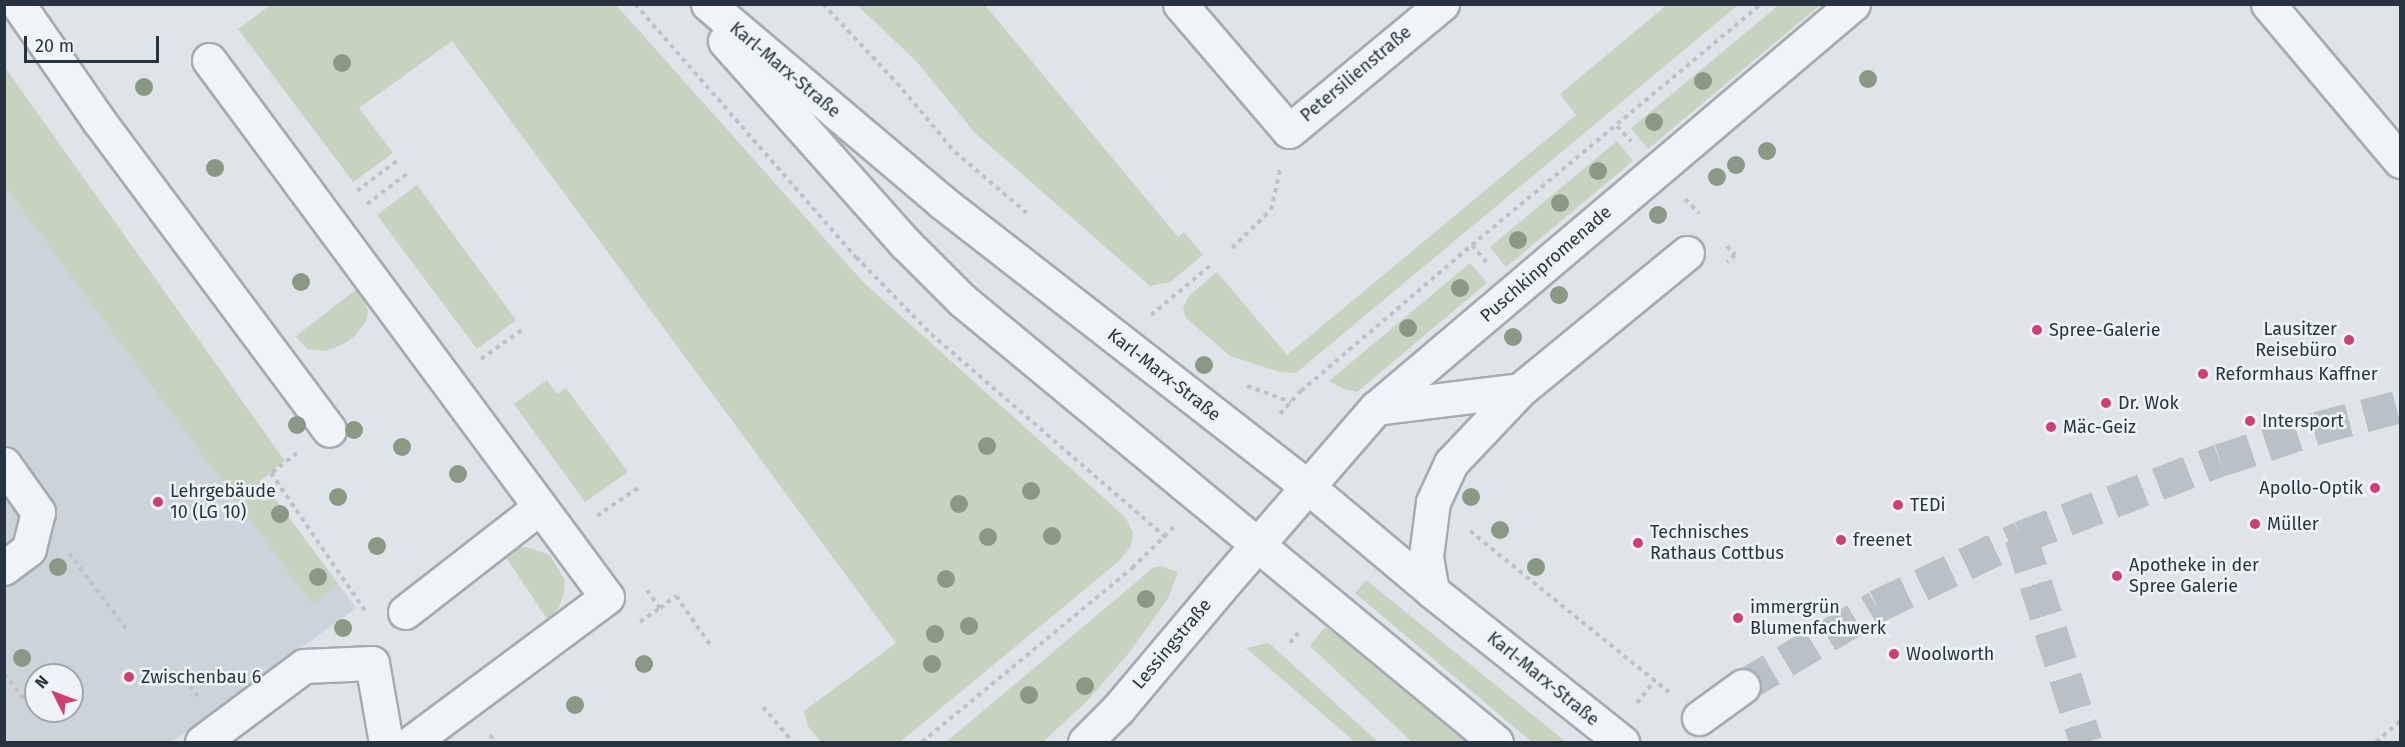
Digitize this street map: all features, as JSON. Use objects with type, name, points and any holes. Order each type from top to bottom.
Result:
[{"type":"street","points":[[18,4],[99,122],[329,430]]},
{"type":"street","name":"Karl-Marx-Straße","points":[[693,4],[905,243],[962,300],[1496,742]]},
{"type":"street","name":"Karl-Marx-Straße","points":[[708,4],[942,202],[1307,486],[1432,591],[1622,742]]},
{"type":"street","name":"Petersilienstraße","points":[[1180,4],[1289,131],[1442,4]]},
{"type":"street","name":"Puschkinpromenade","points":[[1258,544],[1376,408],[1853,4]]},
{"type":"street","points":[[2268,4],[2400,161]]},
{"type":"street","points":[[209,60],[607,597],[412,742]]},
{"type":"street","points":[[1432,591],[1426,556],[1433,502],[1451,463],[1520,390],[1687,253]]},
{"type":"street","points":[[1376,408],[1520,390]]},
{"type":"street","points":[[4,464],[38,512],[29,549],[4,568]]},
{"type":"street","points":[[405,612],[540,507]]},
{"type":"street","name":"Lessingstraße","points":[[1085,742],[1119,709],[1258,544]]},
{"type":"street","points":[[202,742],[304,666],[372,663],[386,742]]},
{"type":"street","points":[[1699,718],[1743,686]]},
{"type":"path","points":[[823,4],[897,82],[955,152],[1034,219]]},
{"type":"path","points":[[1237,382],[1291,402],[1472,245],[1761,4]]},
{"type":"path","points":[[1232,248],[1271,210],[1289,131]]},
{"type":"path","points":[[354,193],[398,160]]},
{"type":"path","points":[[364,206],[408,173]]},
{"type":"path","points":[[1156,324],[1148,317],[1211,265]]},
{"type":"path","points":[[478,361],[523,329]]},
{"type":"path","points":[[329,430],[271,473],[370,619],[372,663]]},
{"type":"path","points":[[594,518],[639,487]]},
{"type":"path","points":[[1433,502],[1699,718]]},
{"type":"path","points":[[38,512],[127,630]]},
{"type":"path","points":[[921,742],[1132,568],[1165,537]]},
{"type":"path","points":[[660,608],[676,596],[711,646]]},
{"type":"path","points":[[4,674],[24,699]]},
{"type":"path","points":[[1635,705],[1655,680]]},
{"type":"path","points":[[763,707],[793,742]]},
{"type":"path","points":[[2376,742],[2400,721]]},
{"type":"path","points":[[489,734],[495,742]]},
{"type":"shaded area","points":[[4,133],[356,608],[172,742],[5,742]]},
{"type":"green space","points":[[272,4],[616,5],[865,284],[1125,517],[1133,532],[1131,546],[1119,561],[900,742],[821,742],[808,726],[804,711],[896,643],[452,41],[359,108],[393,153],[353,182],[238,29]]},
{"type":"green space","points":[[1668,4],[1738,5],[1296,373],[1280,372],[1230,356],[1186,318],[1183,308],[1188,297],[1217,272],[1287,355],[1576,115],[1560,94]]},
{"type":"green space","points":[[857,5],[985,5],[1178,237],[1184,232],[1203,255],[1170,282],[1150,286],[975,133],[917,62]]},
{"type":"green space","points":[[1779,5],[1820,5],[1648,149],[1631,128]]},
{"type":"green space","points":[[4,66],[285,461],[261,480],[338,584],[312,604],[5,186]]},
{"type":"green space","points":[[1617,141],[1633,161],[1506,267],[1490,247]]},
{"type":"green space","points":[[417,185],[516,320],[477,349],[377,215]]},
{"type":"green space","points":[[1470,263],[1487,283],[1357,392],[1344,389],[1329,381]]},
{"type":"green space","points":[[357,289],[366,303],[368,313],[366,321],[355,336],[342,345],[325,351],[308,349],[302,344],[296,336]]},
{"type":"green space","points":[[547,380],[557,394],[566,388],[628,472],[585,502],[514,404]]},
{"type":"green space","points":[[527,547],[550,555],[565,581],[564,594],[558,609],[547,619],[503,553],[514,548]]},
{"type":"green space","points":[[1160,566],[1178,572],[1168,599],[1128,654],[1088,700],[1044,741],[946,742],[1152,568]]},
{"type":"green space","points":[[1366,580],[1566,742],[1532,742],[1355,593]]},
{"type":"green space","points":[[1325,627],[1347,641],[1466,742],[1412,742],[1310,646]]},
{"type":"green space","points":[[1269,643],[1378,742],[1355,742],[1246,648]]},
{"type":"tunnel","points":[[1743,686],[1877,606],[2021,537],[2220,460],[2317,428],[2400,406]]},
{"type":"tunnel","points":[[2021,537],[2086,742]]},
{"type":"place","name":"Spree-Galerie","points":[[2037,330]]},
{"type":"place","name":"Lausitzer Reisebüro","points":[[2349,340]]},
{"type":"place","name":"Reformhaus Kaffner","points":[[2203,374]]},
{"type":"place","name":"Dr. Wok","points":[[2106,403]]},
{"type":"place","name":"Intersport","points":[[2250,421]]},
{"type":"place","name":"Mäc-Geiz","points":[[2051,427]]},
{"type":"place","name":"Apollo-Optik","points":[[2375,488]]},
{"type":"place","name":"Lehrgebäude 10 (LG 10)","points":[[158,502]]},
{"type":"place","name":"TEDi","points":[[1898,505]]},
{"type":"place","name":"Müller","points":[[2255,524]]},
{"type":"place","name":"freenet","points":[[1841,540]]},
{"type":"place","name":"Technisches Rathaus Cottbus","points":[[1638,543]]},
{"type":"place","name":"Apotheke in der Spree Galerie","points":[[2117,576]]},
{"type":"place","name":"immergrün Blumenfachwerk","points":[[1738,618]]},
{"type":"place","name":"Woolworth","points":[[1894,654]]},
{"type":"place","name":"Zwischenbau 6","points":[[129,677]]}]
